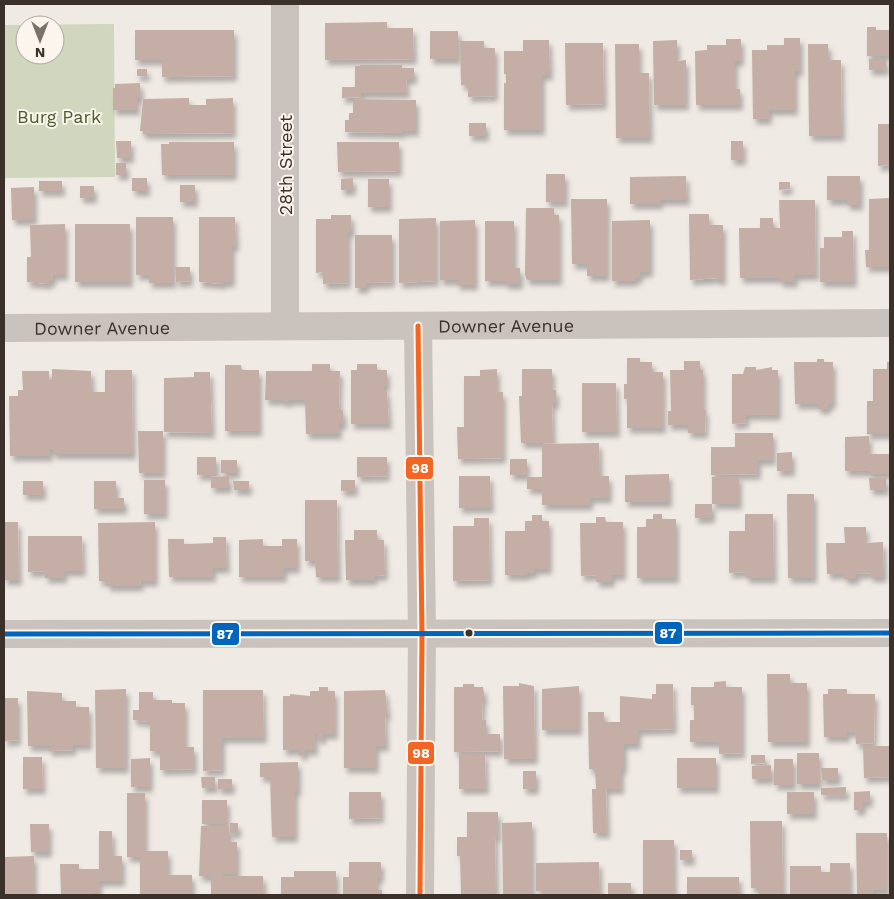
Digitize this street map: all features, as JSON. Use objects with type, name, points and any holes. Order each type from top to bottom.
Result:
[{"type":"street","name":"28th Street","points":[[285,4],[285,326]]},
{"type":"street","name":"Downer Avenue","points":[[4,328],[890,324]]},
{"type":"street","points":[[418,326],[422,635],[420,895]]},
{"type":"street","points":[[4,634],[890,633]]},
{"type":"green space","name":"Burg Park","points":[[65,24],[114,24],[115,177],[4,178],[4,25],[15,25],[15,65],[65,65]]},
{"type":"building","points":[[387,22],[387,28],[413,28],[414,59],[325,60],[325,23]]},
{"type":"building","points":[[867,27],[876,27],[876,30],[890,30],[890,56],[867,56]]},
{"type":"building","points":[[135,30],[234,30],[234,76],[162,77],[162,60],[135,60]]},
{"type":"building","points":[[430,31],[458,31],[458,59],[430,59]]},
{"type":"building","points":[[784,38],[800,38],[800,71],[795,71],[795,110],[769,110],[769,119],[753,119],[752,50],[767,50],[767,45],[784,45]]},
{"type":"building","points":[[726,39],[741,39],[741,61],[735,61],[735,89],[740,89],[740,105],[696,105],[695,51],[707,50],[707,45],[726,45]]},
{"type":"building","points":[[523,40],[549,40],[550,75],[542,75],[542,130],[504,130],[504,83],[506,83],[506,74],[504,74],[504,51],[523,51]]},
{"type":"building","points":[[677,40],[677,61],[686,60],[686,105],[654,105],[653,41]]},
{"type":"building","points":[[460,41],[484,41],[484,48],[495,48],[495,96],[468,97],[468,85],[461,85]]},
{"type":"building","points":[[565,43],[603,43],[604,104],[566,105]]},
{"type":"building","points":[[615,44],[639,44],[639,73],[649,73],[650,138],[616,138]]},
{"type":"building","points":[[808,44],[828,44],[829,60],[841,60],[842,136],[809,136]]},
{"type":"building","points":[[869,59],[886,59],[886,70],[869,70]]},
{"type":"building","points":[[402,65],[402,68],[414,68],[414,79],[406,79],[407,93],[361,93],[361,97],[342,98],[342,87],[355,87],[355,66]]},
{"type":"building","points":[[137,69],[147,69],[147,76],[137,76]]},
{"type":"building","points":[[140,83],[141,98],[137,98],[137,110],[113,110],[113,88],[115,88],[115,84]]},
{"type":"building","points":[[189,98],[189,105],[206,105],[206,99],[233,98],[233,133],[143,134],[143,131],[140,131],[143,99]]},
{"type":"building","points":[[353,99],[416,100],[416,131],[402,131],[402,133],[345,132],[345,120],[349,120],[349,113],[353,113]]},
{"type":"building","points":[[469,123],[486,123],[486,136],[469,136]]},
{"type":"building","points":[[878,124],[890,124],[890,165],[878,166]]},
{"type":"building","points":[[116,141],[131,141],[131,158],[117,158]]},
{"type":"building","points":[[731,141],[743,141],[743,160],[731,160]]},
{"type":"building","points":[[169,142],[234,142],[234,175],[162,175],[161,144],[169,144]]},
{"type":"building","points":[[337,142],[399,142],[399,171],[338,172]]},
{"type":"building","points":[[116,163],[126,163],[126,175],[116,175]]},
{"type":"building","points":[[546,174],[565,174],[565,202],[546,202]]},
{"type":"building","points":[[686,176],[687,200],[660,200],[660,204],[630,204],[630,177]]},
{"type":"building","points":[[827,176],[860,176],[860,205],[847,205],[847,200],[827,200]]},
{"type":"building","points":[[132,178],[147,178],[147,191],[132,191]]},
{"type":"building","points":[[353,178],[353,190],[341,190],[341,179]]},
{"type":"building","points":[[368,179],[389,179],[389,207],[368,207]]},
{"type":"building","points":[[39,181],[62,181],[62,191],[39,191]]},
{"type":"building","points":[[779,182],[790,182],[790,189],[779,190]]},
{"type":"building","points":[[180,185],[195,185],[195,202],[180,202]]},
{"type":"building","points":[[80,186],[94,186],[94,198],[80,198]]},
{"type":"building","points":[[34,187],[34,220],[12,220],[11,188]]},
{"type":"building","points":[[890,198],[890,267],[866,267],[865,250],[869,250],[869,199]]},
{"type":"building","points":[[571,199],[607,199],[607,276],[587,276],[587,264],[572,264]]},
{"type":"building","points":[[779,200],[815,200],[816,275],[795,275],[795,282],[780,282],[780,278],[740,278],[739,228],[760,228],[760,218],[773,218],[773,228],[780,228]]},
{"type":"building","points":[[526,208],[554,208],[554,215],[559,215],[559,280],[527,280],[525,275]]},
{"type":"building","points":[[689,214],[709,214],[709,225],[723,225],[723,280],[717,280],[717,278],[690,280]]},
{"type":"building","points":[[331,215],[351,215],[352,232],[348,232],[348,283],[323,284],[323,272],[316,273],[316,219],[331,219]]},
{"type":"building","points":[[136,217],[173,217],[173,283],[149,283],[149,275],[136,275]]},
{"type":"building","points":[[199,217],[235,217],[236,246],[232,246],[232,282],[223,282],[223,284],[199,282]]},
{"type":"building","points":[[436,218],[436,281],[399,283],[399,219]]},
{"type":"building","points":[[475,220],[475,285],[457,285],[457,280],[440,280],[440,221]]},
{"type":"building","points":[[650,220],[650,272],[640,272],[640,278],[635,278],[635,281],[612,281],[612,221]]},
{"type":"building","points":[[485,221],[514,221],[514,268],[520,268],[520,284],[505,284],[505,281],[485,281]]},
{"type":"building","points":[[65,224],[65,275],[53,275],[53,281],[49,281],[49,284],[27,282],[27,257],[31,257],[30,225]]},
{"type":"building","points":[[75,224],[130,224],[130,282],[75,282]]},
{"type":"building","points":[[842,231],[853,231],[854,282],[820,282],[820,248],[824,248],[824,237],[842,237]]},
{"type":"building","points":[[355,235],[392,235],[392,282],[366,283],[366,288],[355,288]]},
{"type":"building","points":[[175,267],[190,267],[190,281],[176,282]]},
{"type":"building","points":[[627,358],[640,358],[640,362],[652,362],[652,372],[663,372],[663,428],[627,428],[627,399],[624,399],[624,384],[627,384]]},
{"type":"building","points":[[817,359],[824,359],[824,362],[833,362],[833,404],[828,404],[828,409],[818,409],[818,404],[795,404],[794,362],[817,362]]},
{"type":"building","points":[[684,361],[700,361],[700,370],[703,370],[703,410],[706,410],[705,433],[688,433],[688,425],[668,425],[668,411],[671,411],[670,370],[684,370]]},
{"type":"building","points":[[887,362],[890,362],[890,434],[867,434],[867,401],[873,401],[873,369],[887,369]]},
{"type":"building","points":[[312,364],[330,364],[330,371],[340,371],[339,399],[340,410],[343,410],[344,424],[339,424],[339,434],[306,434],[305,400],[283,402],[283,400],[265,400],[266,371],[312,371]]},
{"type":"building","points":[[357,364],[377,364],[377,370],[387,370],[387,386],[384,386],[384,391],[387,391],[389,424],[351,424],[351,370],[357,370]]},
{"type":"building","points":[[225,365],[241,365],[242,370],[259,370],[259,431],[225,431]]},
{"type":"building","points":[[745,367],[756,367],[756,370],[772,367],[772,370],[778,370],[778,415],[746,415],[746,423],[732,424],[732,374],[743,374]]},
{"type":"building","points":[[52,369],[91,371],[92,392],[105,392],[105,370],[132,370],[133,454],[53,454],[53,449],[50,449],[50,456],[10,456],[9,396],[18,396],[18,390],[23,390],[22,371],[49,371],[49,380],[52,380]]},
{"type":"building","points":[[497,369],[497,392],[503,392],[503,458],[458,459],[457,427],[464,427],[464,376],[480,376],[480,370]]},
{"type":"building","points":[[522,369],[552,369],[552,390],[556,390],[556,404],[552,404],[553,443],[521,443],[519,396],[522,396]]},
{"type":"building","points":[[194,372],[210,372],[212,433],[164,432],[164,378],[194,377]]},
{"type":"building","points":[[582,383],[616,383],[617,432],[582,432]]},
{"type":"building","points":[[138,431],[163,431],[163,473],[139,473]]},
{"type":"building","points":[[735,433],[773,433],[773,460],[758,460],[758,474],[711,475],[711,447],[735,447]]},
{"type":"building","points":[[869,436],[869,454],[890,454],[890,474],[869,474],[869,471],[845,471],[845,437]]},
{"type":"building","points":[[599,443],[600,476],[609,476],[609,498],[590,498],[590,505],[542,505],[542,489],[527,489],[527,477],[542,477],[542,444]]},
{"type":"building","points":[[792,452],[792,471],[777,471],[777,453]]},
{"type":"building","points":[[197,457],[216,457],[216,475],[197,475]]},
{"type":"building","points":[[357,457],[387,457],[387,476],[357,477]]},
{"type":"building","points":[[510,459],[527,459],[527,475],[510,475]]},
{"type":"building","points":[[221,460],[237,460],[237,473],[221,473]]},
{"type":"building","points":[[669,474],[669,502],[625,502],[625,475]]},
{"type":"building","points":[[229,476],[229,488],[211,488],[211,477]]},
{"type":"building","points":[[459,476],[490,476],[491,508],[459,508]]},
{"type":"building","points":[[712,477],[739,477],[739,504],[712,504]]},
{"type":"building","points":[[869,478],[886,478],[886,490],[870,490]]},
{"type":"building","points":[[144,480],[165,480],[165,514],[144,514]]},
{"type":"building","points":[[341,480],[355,480],[355,491],[341,491]]},
{"type":"building","points":[[23,481],[43,481],[43,495],[23,495]]},
{"type":"building","points":[[94,481],[116,481],[116,498],[124,498],[124,509],[94,509]]},
{"type":"building","points":[[233,481],[249,481],[249,490],[234,490]]},
{"type":"building","points":[[787,494],[814,494],[814,578],[788,578]]},
{"type":"building","points":[[305,500],[337,500],[338,577],[316,577],[315,561],[305,561]]},
{"type":"building","points":[[695,504],[712,504],[712,518],[695,518]]},
{"type":"building","points":[[653,514],[662,514],[662,519],[676,519],[676,578],[637,578],[637,527],[646,527],[646,519],[653,519]]},
{"type":"building","points":[[745,514],[773,514],[774,578],[746,578],[746,572],[729,573],[729,531],[745,531]]},
{"type":"building","points":[[532,515],[542,515],[542,521],[549,521],[549,569],[534,569],[534,573],[527,573],[527,575],[505,575],[505,531],[525,531],[525,521],[532,521]]},
{"type":"building","points":[[596,517],[605,517],[606,522],[623,522],[623,575],[612,575],[612,582],[596,582],[596,575],[581,576],[580,523],[596,523]]},
{"type":"building","points":[[474,518],[489,518],[490,580],[453,581],[453,526],[474,526]]},
{"type":"building","points":[[4,522],[18,522],[19,580],[4,580]]},
{"type":"building","points":[[155,522],[155,581],[140,581],[141,586],[107,586],[107,581],[99,581],[98,523]]},
{"type":"building","points":[[844,527],[866,527],[866,543],[883,542],[884,577],[870,577],[870,573],[856,574],[856,579],[844,579],[844,574],[827,574],[826,543],[845,543]]},
{"type":"building","points":[[354,530],[377,530],[377,540],[384,540],[385,575],[374,576],[374,580],[346,580],[345,540],[354,540]]},
{"type":"building","points":[[28,536],[82,536],[83,571],[64,571],[64,578],[45,578],[45,571],[28,572]]},
{"type":"building","points":[[213,537],[226,537],[227,568],[213,568],[213,577],[169,577],[168,539],[184,539],[184,544],[213,543]]},
{"type":"building","points":[[263,539],[263,546],[282,546],[282,539],[297,539],[297,568],[284,568],[284,577],[239,577],[239,540]]},
{"type":"building","points":[[767,674],[790,674],[790,683],[807,683],[807,742],[768,742]]},
{"type":"building","points":[[726,681],[726,687],[742,687],[742,753],[719,754],[719,742],[690,742],[690,720],[694,720],[694,705],[691,705],[691,687],[714,687],[714,682]]},
{"type":"building","points":[[519,683],[534,686],[535,759],[504,759],[503,686],[519,686]]},
{"type":"building","points":[[463,684],[474,684],[474,687],[483,687],[485,699],[483,699],[482,720],[486,720],[486,734],[500,734],[500,751],[454,752],[454,687],[463,687]]},
{"type":"building","points":[[656,684],[673,684],[674,729],[638,730],[638,744],[624,744],[624,769],[621,769],[621,789],[606,789],[607,833],[593,833],[592,789],[596,789],[595,769],[589,769],[588,712],[604,712],[604,722],[620,722],[620,696],[652,699],[652,694],[656,694]]},
{"type":"building","points":[[579,686],[579,730],[542,730],[542,689]]},
{"type":"building","points":[[319,687],[328,687],[328,691],[335,691],[335,734],[323,734],[323,739],[317,739],[317,734],[315,734],[315,750],[305,750],[305,755],[299,755],[299,750],[283,750],[283,696],[290,696],[290,694],[310,696],[310,691],[319,691]]},
{"type":"building","points":[[126,689],[126,768],[96,768],[95,690]]},
{"type":"building","points":[[828,689],[847,689],[847,694],[875,694],[874,743],[856,744],[855,732],[847,732],[847,737],[824,737],[823,694],[828,694]]},
{"type":"building","points":[[203,690],[263,690],[264,738],[222,738],[222,770],[203,771]]},
{"type":"building","points":[[385,690],[388,715],[385,715],[386,746],[376,746],[376,768],[344,768],[344,691]]},
{"type":"building","points":[[27,691],[62,693],[62,701],[76,701],[76,707],[89,707],[89,745],[73,745],[73,750],[49,751],[49,746],[28,746]]},
{"type":"building","points":[[139,692],[153,692],[153,700],[172,700],[172,703],[185,703],[185,747],[194,747],[194,769],[160,770],[160,751],[150,751],[150,722],[133,720],[133,710],[139,710]]},
{"type":"building","points":[[4,698],[18,698],[18,740],[4,741]]},
{"type":"building","points":[[863,746],[890,746],[890,777],[864,778]]},
{"type":"building","points":[[797,753],[819,753],[819,784],[797,784]]},
{"type":"building","points":[[459,754],[485,754],[486,789],[459,789]]},
{"type":"building","points":[[751,755],[765,755],[765,763],[751,764]]},
{"type":"building","points":[[23,757],[42,757],[43,789],[23,789]]},
{"type":"building","points":[[150,758],[150,787],[131,787],[131,759]]},
{"type":"building","points":[[677,758],[716,758],[716,788],[677,788]]},
{"type":"building","points":[[774,759],[793,759],[793,785],[774,785]]},
{"type":"building","points":[[298,762],[298,791],[295,791],[295,837],[272,837],[270,777],[260,777],[260,763]]},
{"type":"building","points":[[771,765],[771,779],[752,779],[752,766]]},
{"type":"building","points":[[821,768],[838,768],[838,780],[822,780]]},
{"type":"building","points":[[523,771],[536,771],[536,789],[523,789]]},
{"type":"building","points":[[201,777],[215,777],[215,788],[202,788]]},
{"type":"building","points":[[218,779],[232,779],[232,789],[218,789]]},
{"type":"building","points":[[846,787],[846,795],[821,795],[821,788]]},
{"type":"building","points":[[870,791],[870,802],[863,802],[863,810],[854,810],[854,792]]},
{"type":"building","points":[[349,792],[381,792],[381,818],[349,819]]},
{"type":"building","points":[[787,792],[814,792],[814,814],[787,814]]},
{"type":"building","points":[[127,793],[145,793],[145,851],[168,851],[168,875],[192,875],[192,895],[140,895],[140,857],[127,857]]},
{"type":"building","points":[[202,800],[227,800],[227,824],[202,824]]},
{"type":"building","points":[[467,812],[498,812],[498,837],[495,837],[496,895],[461,895],[460,856],[457,856],[457,837],[467,837]]},
{"type":"building","points":[[750,821],[782,821],[783,895],[759,895],[759,888],[751,888]]},
{"type":"building","points":[[532,822],[532,895],[503,895],[502,823]]},
{"type":"building","points":[[230,823],[238,823],[238,833],[230,833]]},
{"type":"building","points":[[30,824],[49,824],[49,852],[31,852]]},
{"type":"building","points":[[201,826],[229,826],[229,842],[237,842],[237,874],[223,874],[223,876],[263,876],[264,895],[211,895],[211,876],[199,876]]},
{"type":"building","points":[[99,831],[112,831],[113,856],[122,856],[122,881],[99,881],[99,893],[93,893],[93,895],[61,895],[60,864],[79,864],[79,869],[99,869]]},
{"type":"building","points":[[856,833],[887,833],[887,890],[874,890],[874,895],[857,895]]},
{"type":"building","points":[[643,840],[674,840],[674,895],[643,895]]},
{"type":"building","points":[[680,850],[692,850],[692,860],[680,860]]},
{"type":"building","points":[[34,856],[34,895],[4,895],[4,857]]},
{"type":"building","points":[[349,862],[381,862],[381,878],[377,878],[377,890],[382,890],[382,895],[343,895],[343,877],[349,877]]},
{"type":"building","points":[[599,862],[600,895],[542,895],[542,891],[536,891],[536,863]]},
{"type":"building","points":[[830,863],[850,863],[850,895],[790,895],[790,866],[821,866],[821,872],[830,872]]},
{"type":"building","points":[[294,871],[336,871],[336,895],[281,895],[281,877],[294,877]]},
{"type":"building","points":[[687,877],[739,877],[739,895],[687,895]]},
{"type":"building","points":[[608,883],[631,883],[631,895],[608,895]]},
{"type":"transit line","name":"98","points":[[418,326],[422,635],[420,895]]},
{"type":"transit line","name":"87","points":[[4,634],[890,633]]}]
